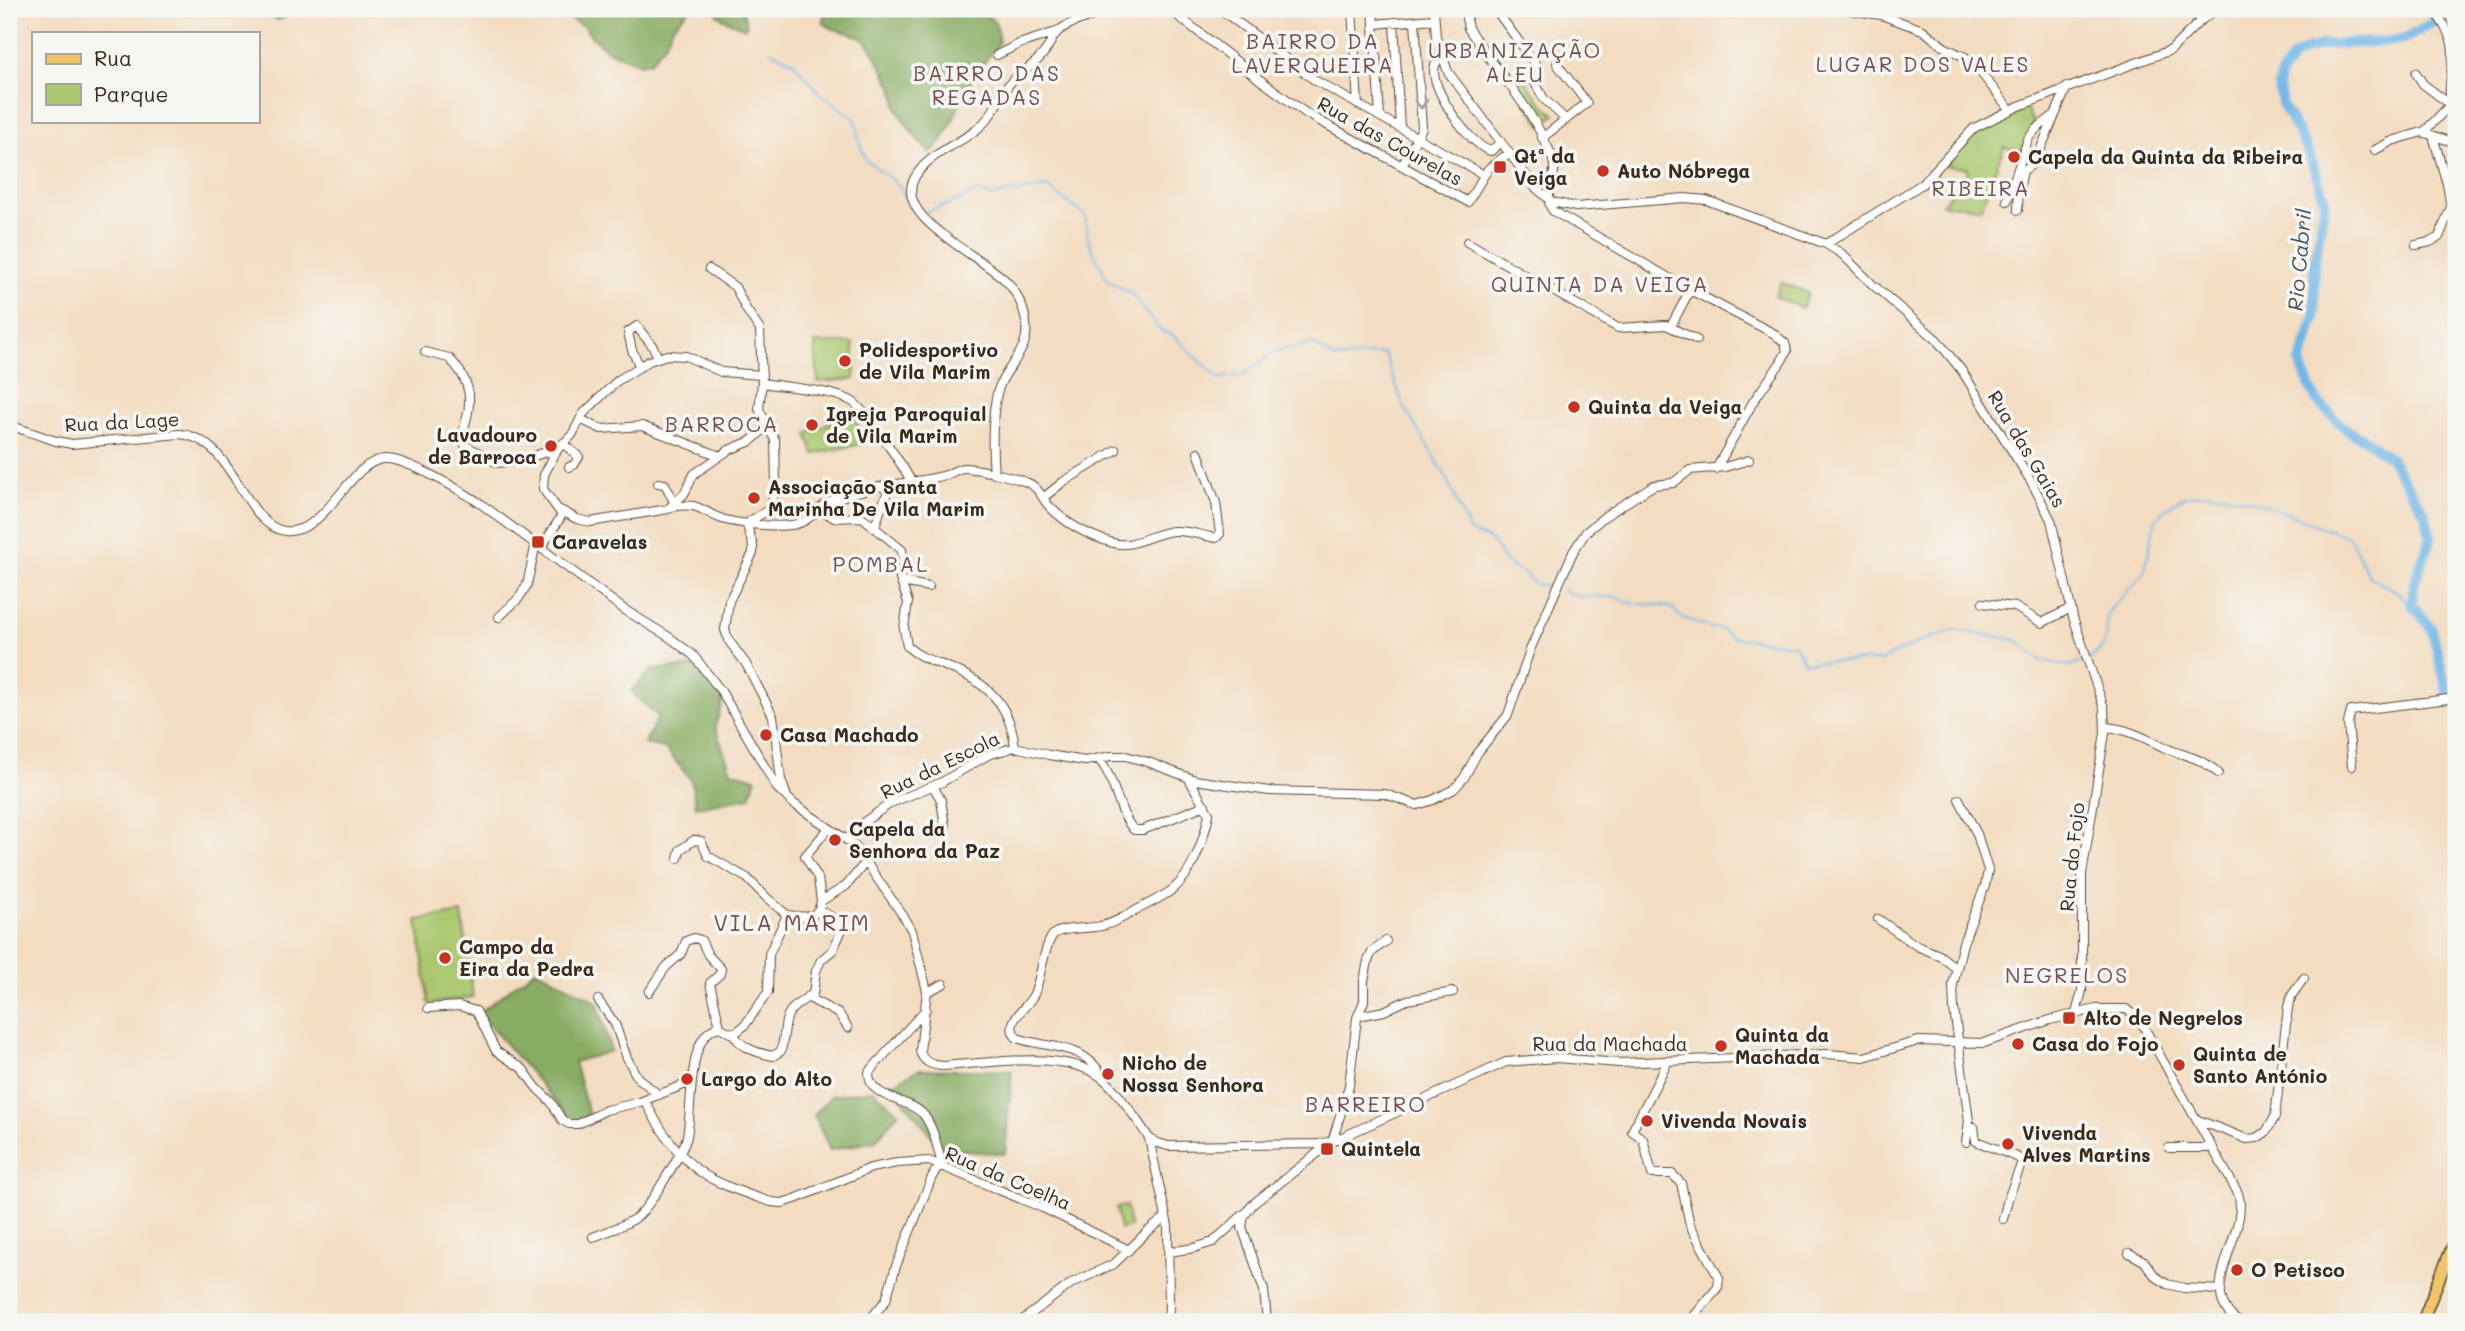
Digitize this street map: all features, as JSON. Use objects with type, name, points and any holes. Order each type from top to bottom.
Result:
[{"type":"main road","points":[[2423,1322],[2456,1237]]},
{"type":"street","points":[[997,55],[1074,23],[1122,9]]},
{"type":"street","points":[[1222,10],[1268,9]]},
{"type":"street","points":[[1352,9],[1358,104]]},
{"type":"street","points":[[1373,9],[1380,117]]},
{"type":"street","points":[[1434,9],[1440,55],[1453,79],[1537,190],[1556,203]]},
{"type":"street","points":[[1473,9],[1466,18],[1468,28],[1514,91],[1542,138],[1555,168],[1551,184],[1556,203],[1552,209],[1690,290],[1773,333],[1787,346],[1782,362],[1753,402],[1716,469]]},
{"type":"street","points":[[1494,9],[1540,70],[1535,83],[1539,92],[1566,120]]},
{"type":"street","points":[[1843,9],[1881,15],[1921,29],[1944,47],[1968,58],[2010,110]]},
{"type":"street","points":[[1826,244],[1922,184],[1968,133],[2010,110],[2174,49],[2199,22],[2216,9]]},
{"type":"street","points":[[2434,9],[2453,42],[2454,66],[2449,95],[2455,110]]},
{"type":"street","name":"Rua das Courelas","points":[[1170,10],[1307,114],[1468,202],[1484,175]]},
{"type":"street","points":[[1222,10],[1304,73],[1484,175],[1509,153]]},
{"type":"street","points":[[1374,24],[1434,19]]},
{"type":"street","points":[[1402,166],[1422,126],[1415,21]]},
{"type":"street","points":[[1394,22],[1400,128]]},
{"type":"street","points":[[994,474],[992,448],[998,391],[1023,348],[1027,324],[1023,310],[1008,282],[957,246],[920,214],[910,189],[926,162],[985,122],[1006,88],[1039,60],[1057,32]]},
{"type":"street","points":[[1440,55],[1434,71],[1444,101],[1479,146],[1491,151],[1501,142]]},
{"type":"street","points":[[1542,138],[1587,103],[1557,64]]},
{"type":"street","points":[[2416,73],[2423,84],[2455,110]]},
{"type":"street","points":[[2455,110],[2451,93],[2456,77]]},
{"type":"street","points":[[2018,210],[2018,192],[2023,172],[2036,161],[2067,87]]},
{"type":"street","points":[[2428,134],[2446,108],[2455,110]]},
{"type":"street","points":[[2007,201],[2028,139],[2053,116]]},
{"type":"street","points":[[2416,246],[2439,237],[2451,205],[2428,134]]},
{"type":"street","points":[[2375,150],[2392,141],[2428,134],[2456,143]]},
{"type":"street","points":[[1537,190],[1551,184]]},
{"type":"street","name":"Rua das Gaias","points":[[1556,203],[1589,208],[1701,199],[1724,205],[1838,251],[1936,339],[1962,371],[2032,483],[2051,520],[2071,608],[2103,701],[2106,727]]},
{"type":"street","points":[[1466,242],[1618,328],[1671,326],[1697,340]]},
{"type":"street","points":[[709,269],[733,285],[747,312],[759,327],[762,379],[759,409],[775,438],[775,492],[770,509],[748,524]]},
{"type":"street","points":[[1671,326],[1690,290]]},
{"type":"street","points":[[639,367],[630,344],[630,329],[637,326],[643,337],[656,350],[657,358]]},
{"type":"street","points":[[425,352],[449,358],[465,382],[470,407],[461,436],[465,445],[499,463],[524,460],[545,452],[556,453]]},
{"type":"street","points":[[499,617],[519,598],[527,585],[539,545],[561,516],[542,485],[544,475],[556,453],[606,389],[657,358],[684,356],[721,372],[762,379],[854,403],[897,456],[911,481]]},
{"type":"street","points":[[580,419],[601,429],[642,426],[720,456]]},
{"type":"street","name":"Rua da Lage","points":[[9,425],[72,444],[179,434],[195,437],[208,444],[219,455],[262,516],[273,527],[285,531],[302,527],[323,514],[362,469],[379,460],[392,459],[456,488],[539,545]]},
{"type":"street","points":[[674,505],[686,490],[693,475],[720,456],[750,442],[768,425]]},
{"type":"street","points":[[564,443],[579,457],[573,466],[569,467]]},
{"type":"street","points":[[1043,498],[1063,482],[1116,450]]},
{"type":"street","points":[[558,508],[577,519],[593,522],[644,514],[674,505],[695,505],[721,519],[748,524],[794,525],[830,502],[843,497],[946,475],[964,468],[1017,478],[1029,483],[1038,490],[1049,507],[1076,528],[1117,545],[1177,531],[1218,538],[1220,533],[1216,503],[1198,452]]},
{"type":"street","points":[[821,509],[834,518],[861,517],[902,550],[901,582],[908,598],[904,628],[907,646],[918,654],[971,676],[985,687],[1008,718],[1015,747],[1085,761],[1118,755],[1135,758],[1189,779],[1276,791],[1385,794],[1417,805],[1454,789],[1464,778],[1478,752],[1508,715],[1530,650],[1579,541],[1605,516],[1654,485],[1673,483],[1690,470],[1716,469],[1749,460]]},
{"type":"street","points":[[658,483],[665,484],[674,505]]},
{"type":"street","points":[[874,528],[890,485]]},
{"type":"street","points":[[748,524],[753,553],[729,601],[725,630],[773,716],[781,780],[789,799]]},
{"type":"street","points":[[539,545],[634,616],[693,655],[734,711],[774,784],[789,799],[847,839],[874,875],[910,927],[927,992],[920,1051],[925,1060],[931,1064],[945,1066],[1059,1061],[1082,1066],[1106,1081]]},
{"type":"street","points":[[901,582],[929,587]]},
{"type":"street","points":[[1983,603],[2016,608],[2042,623],[2071,608]]},
{"type":"street","points":[[2352,766],[2348,718],[2352,711],[2451,698]]},
{"type":"street","points":[[2106,727],[2137,733],[2163,747],[2200,760],[2218,773]]},
{"type":"street","name":"Rua do Fojo","points":[[2076,1013],[2082,991],[2082,874],[2106,727]]},
{"type":"street","name":"Rua da Escola","points":[[847,839],[864,822],[891,803],[933,786],[982,758],[1015,747]]},
{"type":"street","points":[[1098,759],[1105,768],[1116,797],[1134,830],[1143,830],[1205,805]]},
{"type":"street","points":[[1189,779],[1209,812],[1192,865],[1180,884],[1111,924],[1080,930],[1062,930],[1054,934],[1047,945],[1033,996],[1012,1022],[1012,1031],[1017,1038],[1054,1045],[1093,1063],[1149,1138],[1161,1145],[1174,1147],[1332,1142]]},
{"type":"street","points":[[933,786],[941,802],[945,826]]},
{"type":"street","points":[[1959,799],[1977,834],[1988,870],[1985,886],[1963,943],[1953,992],[1969,1121],[1966,1142]]},
{"type":"street","points":[[733,1033],[738,1041],[751,1049],[778,1055],[782,1050],[785,1024],[790,1012],[797,1003],[814,992],[815,974],[821,961],[833,950],[841,931],[835,919],[820,905],[818,877],[805,856],[830,828]]},
{"type":"street","points":[[678,858],[683,847],[694,840],[701,841],[708,856],[747,878],[787,915],[810,917],[820,905],[846,886],[865,863]]},
{"type":"street","points":[[649,992],[667,966],[681,954],[686,941],[693,938],[701,940],[708,955],[720,968],[720,974],[710,982],[720,1027],[733,1033],[746,1025],[768,992],[769,954],[787,915]]},
{"type":"street","points":[[1878,919],[1912,943],[1938,955],[1956,968]]},
{"type":"street","points":[[1169,1252],[1213,1242],[1253,1204],[1332,1142],[1349,1086],[1369,958],[1376,947],[1386,941]]},
{"type":"street","points":[[2198,1120],[2250,1140],[2260,1137],[2269,1128],[2276,1110],[2288,1007],[2292,995],[2304,978]]},
{"type":"street","points":[[927,992],[943,984]]},
{"type":"street","points":[[2082,991],[2096,1009]]},
{"type":"street","points":[[1358,1016],[1384,1011],[1404,1001],[1454,992]]},
{"type":"street","points":[[807,997],[839,1014],[848,1028]]},
{"type":"street","points":[[598,1000],[615,1024],[637,1077],[659,1095]]},
{"type":"street","points":[[428,1008],[459,1006],[476,1011],[496,1051],[524,1070],[551,1102],[560,1118],[569,1124],[578,1124],[606,1110],[645,1100],[691,1082]]},
{"type":"street","points":[[868,1322],[885,1302],[901,1251],[932,1175],[940,1165],[933,1134],[924,1115],[880,1091],[869,1077],[872,1068],[926,1009]]},
{"type":"street","name":"Rua da Machada","points":[[1332,1142],[1490,1067],[1506,1062],[1548,1059],[1619,1063],[1818,1054],[1864,1057],[1913,1042],[1990,1042],[2076,1013],[2096,1009],[2126,1009],[2138,1017],[2236,1188],[2241,1203],[2225,1263],[2221,1290]]},
{"type":"street","points":[[593,1237],[638,1216],[648,1206],[688,1133],[691,1082],[701,1044],[714,1028],[720,1027]]},
{"type":"street","points":[[1668,1061],[1632,1131],[1643,1139],[1652,1174],[1672,1174],[1680,1182],[1690,1225],[1719,1278],[1719,1286],[1695,1315],[1700,1322]]},
{"type":"street","points":[[1965,1088],[1972,1102],[1973,1135],[1976,1141],[2017,1157],[2022,1162],[2003,1219]]},
{"type":"street","name":"Rua da Coelha","points":[[645,1100],[659,1126],[698,1170],[776,1203],[802,1197],[871,1168],[929,1161],[1043,1208],[1129,1250]]},
{"type":"street","points":[[1149,1138],[1166,1217],[1169,1252],[1168,1322]]},
{"type":"street","points":[[2169,1148],[2213,1148]]},
{"type":"street","points":[[1246,1212],[1242,1220],[1242,1231],[1264,1290],[1267,1322]]},
{"type":"street","points":[[1020,1322],[1072,1283],[1114,1264],[1166,1217]]},
{"type":"street","points":[[2129,1253],[2144,1261],[2154,1276],[2167,1284],[2221,1290],[2222,1304],[2237,1321]]},
{"type":"green space","points":[[258,9],[305,9],[278,20]]},
{"type":"green space","points":[[562,9],[690,9],[673,26],[666,42],[650,62],[640,64],[608,51],[584,26],[574,22]]},
{"type":"green space","points":[[713,9],[742,9],[747,25],[745,28],[723,19]]},
{"type":"green space","points":[[829,9],[981,9],[996,24],[999,43],[972,78],[948,130],[930,153],[901,116],[894,91],[870,46],[858,36],[834,29],[823,22],[824,14]]},
{"type":"green space","points":[[1527,76],[1527,84],[1555,115],[1541,126],[1516,85]]},
{"type":"green space","points":[[2025,107],[2035,125],[2020,151],[2004,147],[1981,208],[1942,204],[1965,183],[1968,168],[1944,166],[1976,132]]},
{"type":"green space","points":[[1781,282],[1808,293],[1802,308],[1775,297]]},
{"type":"green space","points":[[815,343],[853,343],[855,379],[818,382]]},
{"type":"green space","points":[[852,411],[866,443],[814,454],[807,434],[835,420],[835,417]]},
{"type":"green space","points":[[695,666],[723,700],[715,727],[731,771],[756,778],[750,797],[696,807],[691,780],[665,748],[644,744],[658,717],[631,691],[652,670]]},
{"type":"green space","name":"Campo da Eira da Pedra","points":[[462,913],[473,997],[429,1004],[417,920]]},
{"type":"green space","points":[[536,969],[597,1002],[611,1051],[574,1062],[589,1115],[574,1123],[479,1013]]},
{"type":"green space","points":[[919,1069],[1012,1071],[1005,1154],[942,1149],[891,1085]]},
{"type":"green space","points":[[873,1090],[899,1112],[875,1141],[830,1150],[814,1115],[831,1096]]},
{"type":"green space","points":[[1126,1206],[1130,1227],[1120,1229],[1116,1208]]},
{"type":"waterway","name":"Rio Cabril","points":[[2450,9],[2406,38],[2324,45],[2306,50],[2293,57],[2281,74],[2278,86],[2283,106],[2309,153],[2325,201],[2314,266],[2315,318],[2300,363],[2316,400],[2347,430],[2390,458],[2425,513],[2431,538],[2414,583],[2412,605],[2431,627],[2450,701],[2456,704]]},
{"type":"waterway","points":[[771,51],[792,61],[821,94],[854,118],[866,160],[899,185],[913,212],[918,214]]},
{"type":"waterway","points":[[923,213],[963,199],[976,191],[990,196],[1047,187],[1085,215],[1088,239],[1107,280],[1130,292],[1159,329],[1173,336],[1219,378],[1241,376],[1277,351],[1312,344],[1336,359],[1384,353],[1404,407],[1445,475],[1470,532],[1491,540],[1506,563],[1524,573],[1534,584],[1553,587]]},
{"type":"waterway","points":[[2089,659],[2100,651],[2103,645],[2107,613],[2144,573],[2156,518],[2182,498],[2201,494],[2222,495],[2266,505],[2350,537],[2369,577],[2396,591],[2412,605]]},
{"type":"waterway","points":[[1562,589],[1578,596],[1619,597],[1625,602],[1671,607],[1681,617],[1710,628],[1721,629],[1732,637],[1795,645],[1804,662],[1880,661],[1919,642],[1955,630],[2016,640],[2040,660],[2070,666],[2084,661]]},
{"type":"place","name":"Capela da Quinta da Ribeira","points":[[2014,157]]},
{"type":"place","name":"Qtª da Veiga","points":[[1500,167]]},
{"type":"place","name":"Auto Nóbrega","points":[[1603,171]]},
{"type":"place","name":"Polidesportivo de Vila Marim","points":[[845,361]]},
{"type":"place","name":"Quinta da Veiga","points":[[1574,407]]},
{"type":"place","name":"Igreja Paroquial de Vila Marim","points":[[812,425]]},
{"type":"place","name":"Lavadouro de Barroca","points":[[551,446]]},
{"type":"place","name":"Associação Santa Marinha De Vila Marim","points":[[754,498]]},
{"type":"place","name":"Caravelas","points":[[538,542]]},
{"type":"place","name":"Casa Machado","points":[[766,735]]},
{"type":"place","name":"Capela da Senhora da Paz","points":[[835,840]]},
{"type":"place","name":"Campo da Eira da Pedra","points":[[445,958]]},
{"type":"place","name":"Alto de Negrelos","points":[[2069,1018]]},
{"type":"place","name":"Casa do Fojo","points":[[2018,1044]]},
{"type":"place","name":"Quinta da Machada","points":[[1721,1046]]},
{"type":"place","name":"Quinta de Santo António","points":[[2179,1065]]},
{"type":"place","name":"Nicho de Nossa Senhora","points":[[1108,1074]]},
{"type":"place","name":"Largo do Alto","points":[[687,1079]]},
{"type":"place","name":"Vivenda Novais","points":[[1647,1121]]},
{"type":"place","name":"Vivenda Alves Martins","points":[[2008,1144]]},
{"type":"place","name":"Quintela","points":[[1327,1149]]},
{"type":"place","name":"O Petisco","points":[[2237,1270]]},
{"type":"district","name":"BAIRRO DA LAVERQUEIRA","points":[[1313,54]]},
{"type":"district","name":"URBANIZAÇÃO ALEU","points":[[1515,63]]},
{"type":"district","name":"LUGAR DOS VALES","points":[[1923,65]]},
{"type":"district","name":"BAIRRO DAS REGADAS","points":[[987,86]]},
{"type":"district","name":"RIBEIRA","points":[[1981,189]]},
{"type":"district","name":"QUINTA DA VEIGA","points":[[1600,285]]},
{"type":"district","name":"BARROCA","points":[[722,425]]},
{"type":"district","name":"POMBAL","points":[[881,565]]},
{"type":"district","name":"VILA MARIM","points":[[792,923]]},
{"type":"district","name":"NEGRELOS","points":[[2067,976]]},
{"type":"district","name":"BARREIRO","points":[[1366,1105]]}]
